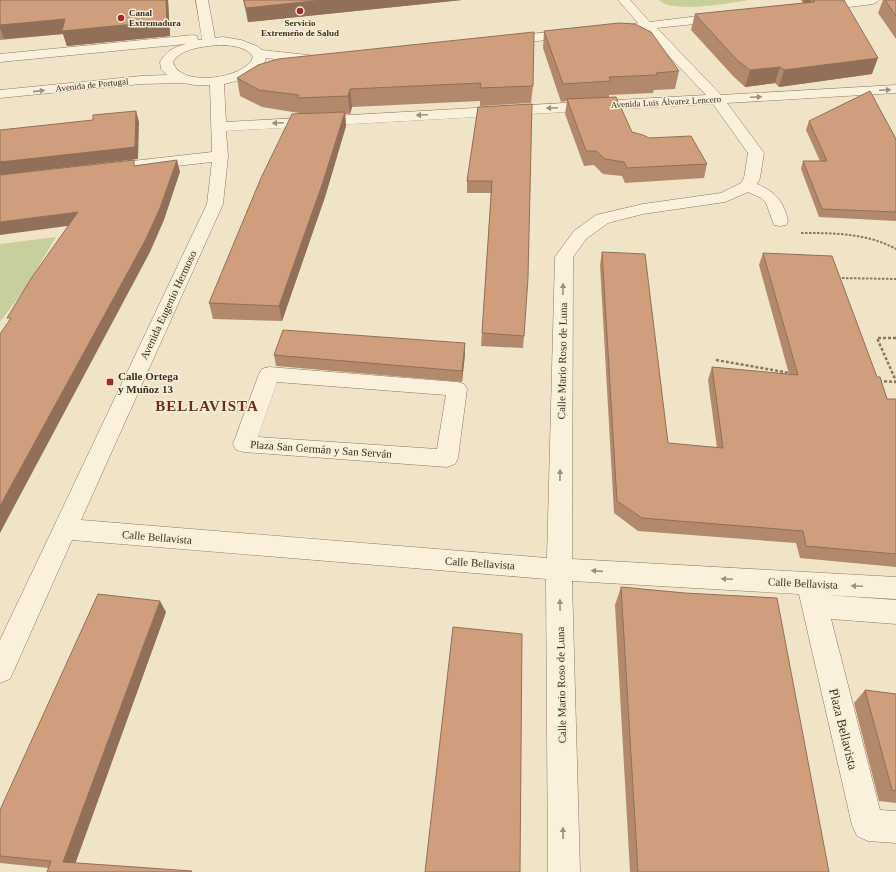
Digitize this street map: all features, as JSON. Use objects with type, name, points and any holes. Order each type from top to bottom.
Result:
[{"type":"street","points":[[202,0],[209,40]]},
{"type":"street","points":[[624,0],[635,14],[717,99],[756,153],[752,178],[748,186],[768,194],[777,206],[780,221]]},
{"type":"street","points":[[804,8],[873,0]]},
{"type":"street","points":[[626,28],[734,16]]},
{"type":"street","points":[[492,42],[587,32]]},
{"type":"street","points":[[184,79],[172,74],[167,67],[168,59],[178,51],[209,40]]},
{"type":"street","points":[[0,58],[209,40],[241,43],[252,47],[258,53],[259,58],[258,63],[251,70]]},
{"type":"street","points":[[87,62],[178,51]]},
{"type":"street","points":[[251,70],[323,59],[258,53]]},
{"type":"street","name":"Avenida de Portugal","points":[[0,94],[141,80],[184,79],[203,82],[217,81],[239,76],[251,70]]},
{"type":"street","name":"Avenida Eugenio Hermoso","points":[[0,670],[215,204],[220,156],[217,81]]},
{"type":"street","name":"Avenida Luis Álvarez Lencero","points":[[220,127],[896,89]]},
{"type":"street","points":[[92,170],[220,156]]},
{"type":"street","name":"Calle Mario Roso de Luna","points":[[564,872],[559,569],[564,257],[580,235],[602,219],[643,209],[725,197],[748,186]]},
{"type":"street","name":"Plaza San Germán y San Serván","points":[[269,374],[457,389],[447,458],[244,444],[269,374]]},
{"type":"street","name":"Calle Bellavista","points":[[65,529],[468,563],[559,569],[811,594],[896,588]]},
{"type":"street","points":[[811,594],[896,612]]},
{"type":"street","name":"Plaza Bellavista","points":[[811,594],[868,825],[896,827]]},
{"type":"path","points":[[799,233],[829,233],[869,238],[896,249]]},
{"type":"path","points":[[831,278],[896,279]]},
{"type":"path","points":[[873,380],[896,382],[877,338],[896,338]]},
{"type":"path","points":[[716,360],[797,374]]},
{"type":"green space","points":[[659,0],[749,0],[716,5],[688,7],[666,4]]},
{"type":"green space","points":[[56,237],[24,290],[0,322],[0,244]]},
{"type":"building","points":[[0,0],[166,0],[167,21],[62,31],[65,19],[0,25]]},
{"type":"building","points":[[244,0],[323,0],[246,8]]},
{"type":"building","points":[[814,0],[844,0],[878,58],[784,70],[780,67],[750,70],[737,60],[695,14],[814,2]]},
{"type":"building","points":[[885,0],[896,0],[896,16]]},
{"type":"building","points":[[619,23],[635,24],[651,32],[679,71],[656,73],[657,75],[609,77],[611,81],[563,84],[544,31]]},
{"type":"building","points":[[534,32],[533,86],[480,88],[481,83],[350,89],[348,96],[297,98],[299,95],[259,90],[237,78],[258,65],[278,59]]},
{"type":"building","points":[[870,91],[896,139],[896,212],[822,209],[803,161],[827,161],[809,121]]},
{"type":"building","points":[[616,97],[632,132],[649,138],[691,136],[707,164],[627,168],[624,162],[605,159],[596,151],[586,151],[567,99]]},
{"type":"building","points":[[532,104],[528,278],[524,336],[482,333],[492,181],[467,181],[478,107]]},
{"type":"building","points":[[136,111],[135,147],[0,162],[0,130],[93,120],[93,115]]},
{"type":"building","points":[[345,112],[323,182],[279,306],[209,303],[261,178],[292,114]]},
{"type":"building","points":[[134,160],[134,166],[177,160],[160,208],[146,239],[0,506],[0,334],[11,318],[7,318],[32,277],[78,212],[0,222],[0,175]]},
{"type":"building","points":[[602,252],[645,254],[668,443],[723,448],[712,367],[798,375],[763,253],[832,256],[877,377],[880,377],[887,399],[896,399],[896,554],[806,546],[803,531],[642,518],[617,501]]},
{"type":"building","points":[[283,330],[465,343],[462,371],[274,355]]},
{"type":"building","points":[[621,587],[685,593],[777,598],[829,872],[638,872]]},
{"type":"building","points":[[98,594],[160,601],[63,862],[192,871],[191,872],[47,872],[51,861],[0,856],[0,810]]},
{"type":"building","points":[[453,627],[522,634],[520,872],[425,872]]},
{"type":"building","points":[[865,690],[896,694],[896,791],[892,790]]},
{"type":"place","name":"Servicio Extremeño de Salud","points":[[300,11]]},
{"type":"place","name":"Canal Extremadura","points":[[121,18]]},
{"type":"place","name":"Calle Ortega y Muñoz 13","points":[[110,382]]},
{"type":"district","name":"BELLAVISTA","points":[[207,406]]}]
